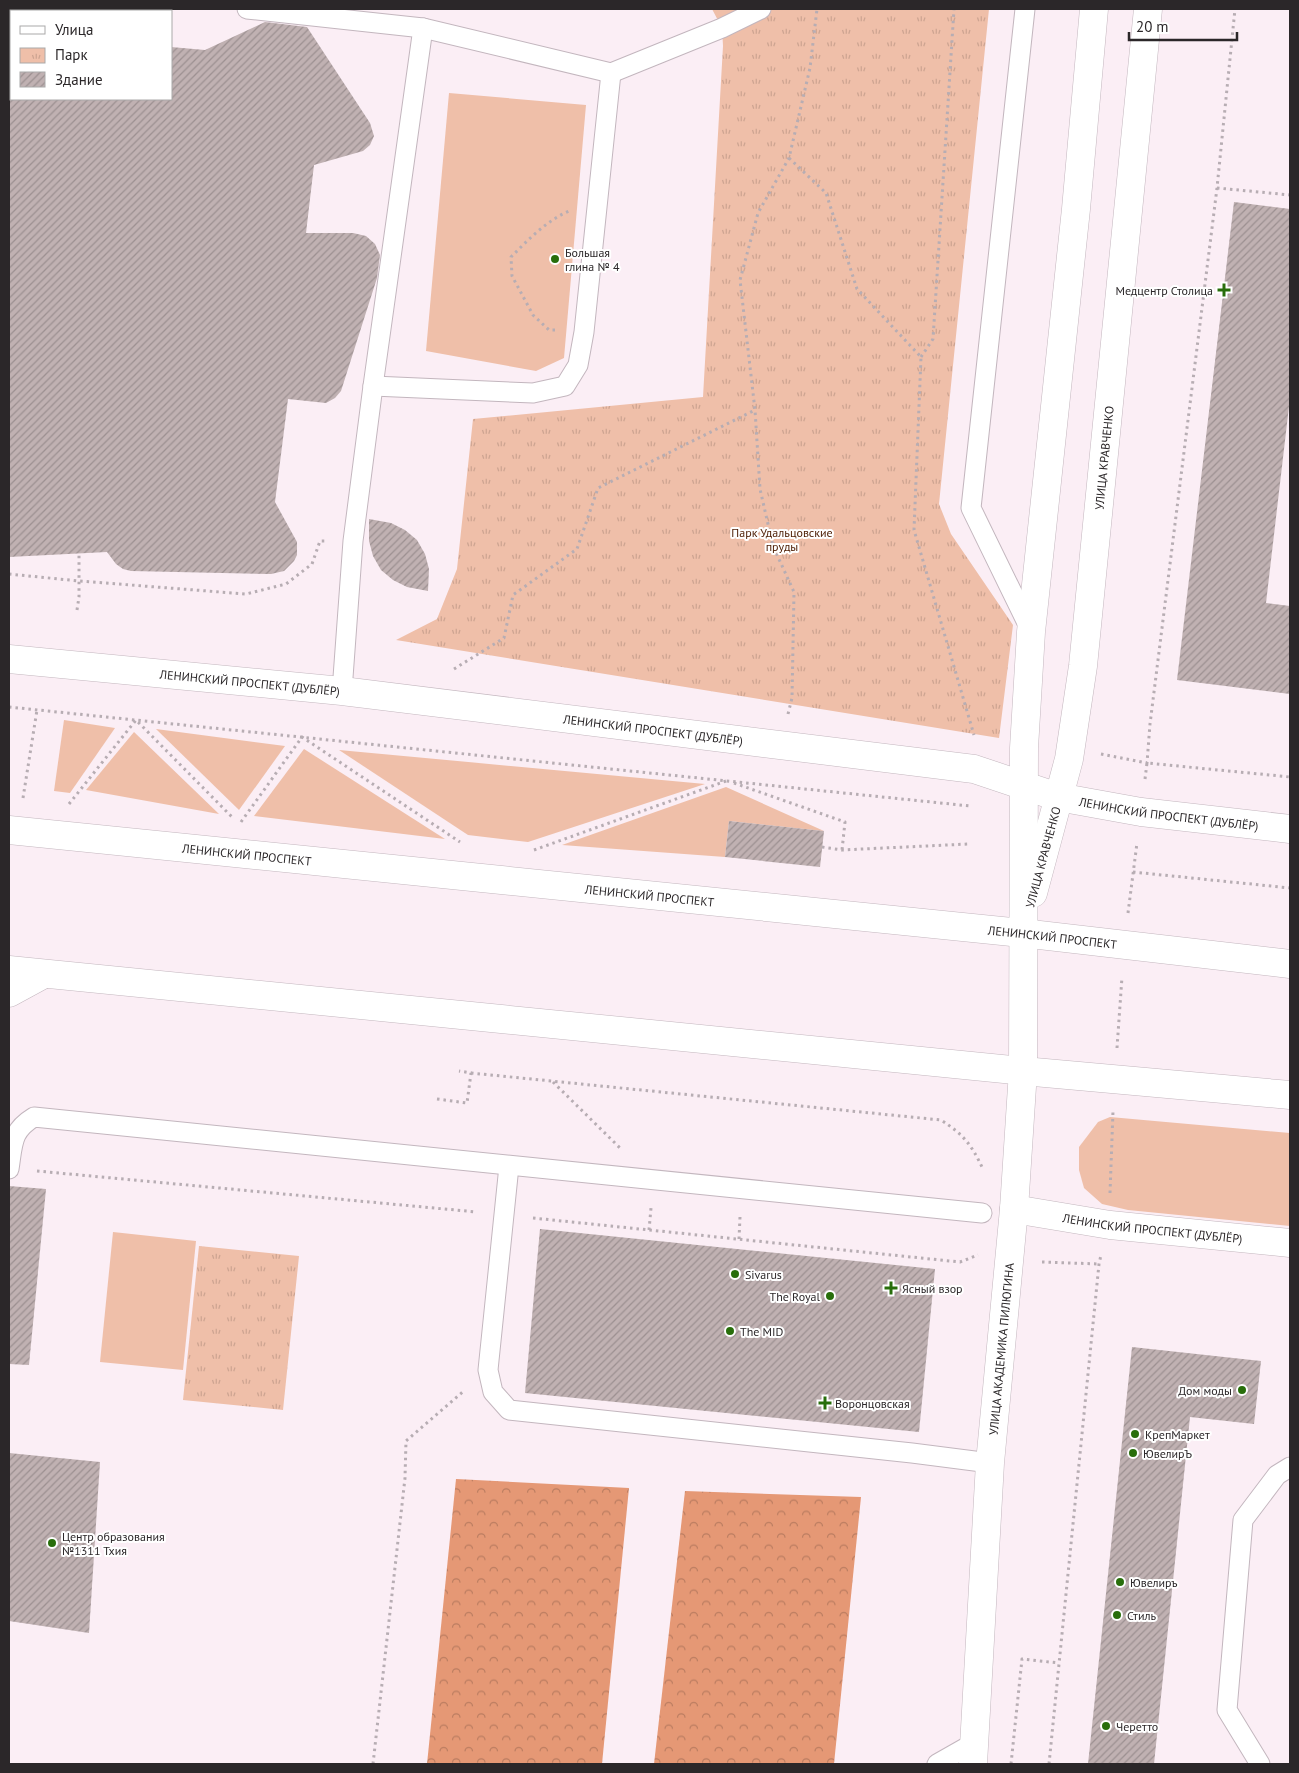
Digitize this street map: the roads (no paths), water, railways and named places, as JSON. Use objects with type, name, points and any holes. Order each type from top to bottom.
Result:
[{"type":"street","name":"УЛИЦА КРАВЧЕНКО","points":[[1022,933],[1024,748],[1031,632],[1076,209],[1094,9]]},
{"type":"street","name":"УЛИЦА КРАВЧЕНКО","points":[[1022,933],[1069,760],[1083,666],[1148,9]]},
{"type":"street","name":"ЛЕНИНСКИЙ ПРОСПЕКТ (ДУБЛЁР)","points":[[9,659],[342,691],[974,769],[1058,797],[1140,812],[1290,829]]},
{"type":"street","name":"ЛЕНИНСКИЙ ПРОСПЕКТ","points":[[9,830],[1022,933],[1290,964]]},
{"type":"street","name":"УЛИЦА АКАДЕМИКА ПИЛЮГИНА","points":[[973,1754],[990,1463],[1014,1209],[1022,1071],[1022,933]]},
{"type":"street","points":[[9,970],[1022,1071],[1290,1095]]},
{"type":"street","points":[[9,993],[44,974]]},
{"type":"street","name":"ЛЕНИНСКИЙ ПРОСПЕКТ (ДУБЛЁР)","points":[[1014,1209],[1110,1225],[1290,1243]]},
{"type":"lane","points":[[247,9],[423,28],[611,73],[722,28],[761,9]]},
{"type":"lane","points":[[1026,9],[971,508],[1031,632]]},
{"type":"lane","points":[[342,691],[353,541],[372,386],[423,28]]},
{"type":"lane","points":[[372,386],[533,393],[565,386],[578,364],[584,332],[611,73]]},
{"type":"lane","points":[[9,1169],[14,1138],[21,1125],[34,1117],[982,1213]]},
{"type":"lane","points":[[509,1166],[488,1370],[492,1392],[509,1410],[990,1463]]},
{"type":"lane","points":[[1260,1764],[1227,1710],[1243,1520],[1277,1475],[1290,1467]]},
{"type":"lane","points":[[937,1764],[973,1754]]},
{"type":"place","name":"Большая глина № 4","points":[[555,259]]},
{"type":"place","name":"Медцентр Столица","points":[[1224,290]]},
{"type":"place","name":"Sivarus","points":[[735,1274]]},
{"type":"place","name":"Ясный взор","points":[[891,1288]]},
{"type":"place","name":"The Royal","points":[[830,1296]]},
{"type":"place","name":"The MID","points":[[730,1331]]},
{"type":"place","name":"Дом моды","points":[[1242,1390]]},
{"type":"place","name":"Воронцовская","points":[[825,1403]]},
{"type":"place","name":"КрепМаркет","points":[[1135,1434]]},
{"type":"place","name":"ЮвелирЪ","points":[[1133,1453]]},
{"type":"place","name":"Центр образования №1311 Тхия","points":[[52,1543]]},
{"type":"place","name":"Ювелиръ","points":[[1120,1582]]},
{"type":"place","name":"Стиль","points":[[1117,1615]]},
{"type":"place","name":"Черетто","points":[[1106,1726]]},
{"type":"park label","name":"Парк Удальцовские пруды","points":[[782,539]]}]
